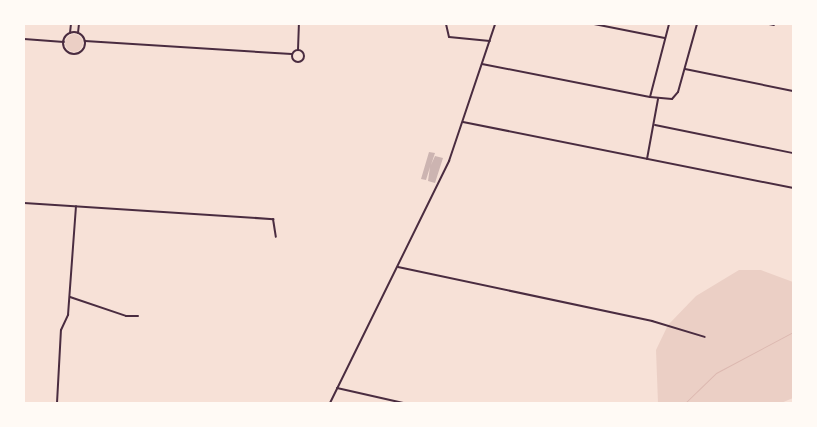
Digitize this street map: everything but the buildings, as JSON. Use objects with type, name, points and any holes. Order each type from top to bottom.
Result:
[{"type":"street","points":[[64,42],[70,34],[71,24]]},
{"type":"street","points":[[79,24],[78,33],[85,41],[292,54],[298,50]]},
{"type":"street","points":[[292,54],[294,61],[301,62],[304,56],[298,50],[298,24]]},
{"type":"street","points":[[446,24],[449,36],[490,41]]},
{"type":"street","points":[[330,403],[448,161],[495,24]]},
{"type":"street","points":[[594,24],[665,38]]},
{"type":"street","points":[[650,97],[668,24]]},
{"type":"street","points":[[482,64],[650,97],[675,97],[685,69],[696,24]]},
{"type":"street","points":[[769,24],[774,24]]},
{"type":"street","points":[[70,34],[78,33]]},
{"type":"street","points":[[24,40],[64,42]]},
{"type":"street","points":[[64,42],[66,50],[75,54],[84,49],[85,41]]},
{"type":"street","points":[[685,69],[793,91]]},
{"type":"street","points":[[647,160],[655,125],[658,98]]},
{"type":"street","points":[[462,122],[793,188]]},
{"type":"street","points":[[655,125],[793,153]]},
{"type":"street","points":[[24,203],[272,218],[276,222],[276,238]]},
{"type":"street","points":[[57,403],[61,330],[68,315],[76,206]]},
{"type":"street","points":[[397,266],[652,320],[705,337]]},
{"type":"street","points":[[70,297],[126,316],[138,316]]},
{"type":"street","points":[[337,388],[403,403]]},
{"type":"shaded area","points":[[74,34],[80,37],[83,43],[80,49],[74,52],[68,49],[65,43],[68,37]]},
{"type":"shaded area","points":[[739,270],[761,270],[793,282],[793,398],[781,403],[658,403],[656,350],[668,325],[696,296]]},
{"type":"waterway","points":[[685,403],[716,373],[793,332]]}]
